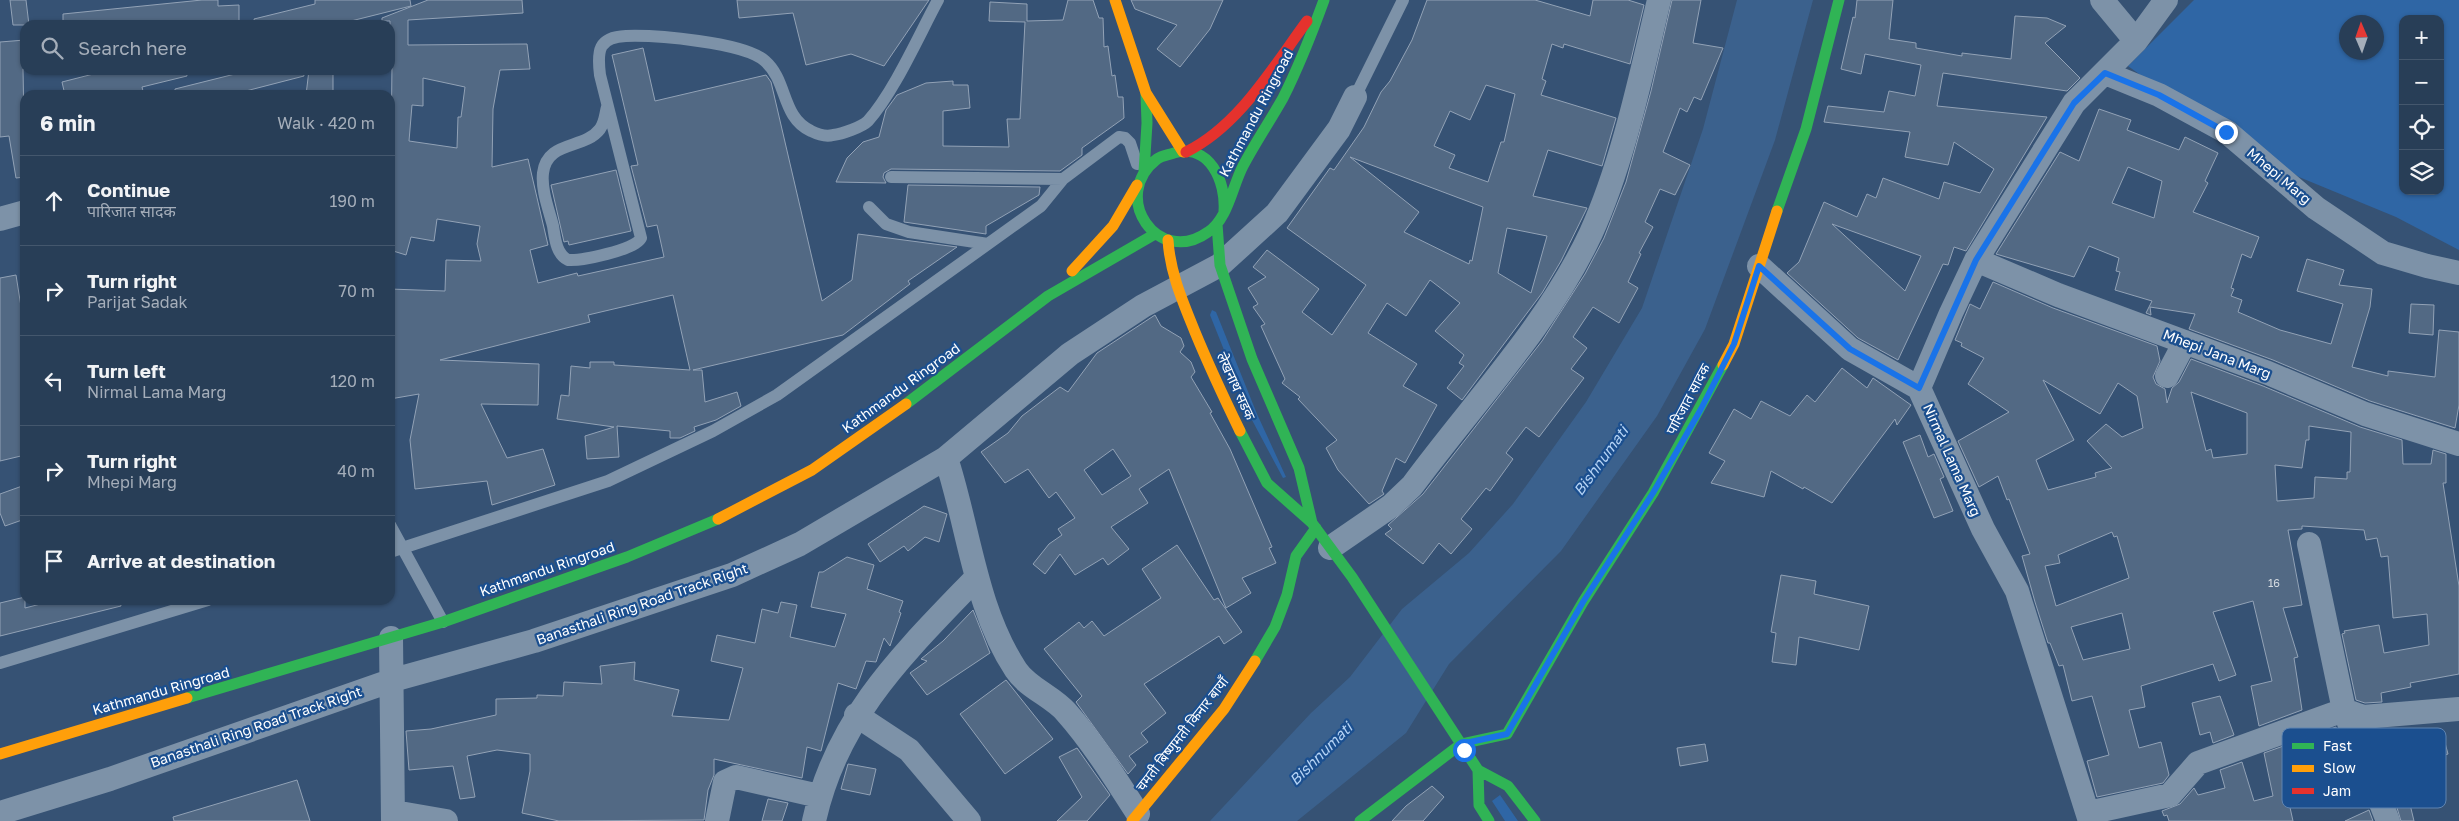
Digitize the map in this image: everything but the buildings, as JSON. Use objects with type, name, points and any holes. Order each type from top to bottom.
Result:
[{"type":"main road","points":[[1115,0],[1146,93],[1185,152]]},
{"type":"main road","name":"Kathmandu Ringroad","points":[[1048,296],[1094,248],[1112,226],[1141,177],[1161,157],[1198,149],[1217,134],[1262,80],[1323,0]]},
{"type":"main road","name":"Kathmandu Ringroad","points":[[1141,177],[1137,207],[1147,227],[1168,240],[1182,242],[1195,240],[1208,234],[1217,224],[1238,175],[1283,97],[1306,50],[1323,0]]},
{"type":"main road","name":"पारिजात सादक","points":[[1461,744],[1507,734],[1583,602],[1653,493],[1701,409],[1734,344],[1806,129],[1838,0]]},
{"type":"main road","points":[[1141,177],[1147,123],[1146,93]]},
{"type":"main road","name":"Kathmandu Ringroad","points":[[1185,152],[1199,156],[1210,163],[1219,173],[1224,185],[1226,198],[1224,211]]},
{"type":"main road","name":"लेखनाथ सडक","points":[[1217,224],[1220,265],[1252,358],[1300,468],[1314,526]]},
{"type":"main road","name":"Kathmandu Ringroad","points":[[0,754],[444,622],[627,557],[730,514],[812,470],[873,429],[1048,296],[1156,234]]},
{"type":"main road","name":"लेखनाथ सडक","points":[[1168,240],[1169,257],[1177,288],[1219,389],[1267,484],[1314,526],[1352,577],[1478,770]]},
{"type":"main road","name":"चमती बिष्णुमती किनार बायाँ","points":[[1135,818],[1224,709],[1256,660],[1275,627],[1287,595],[1296,556],[1314,526]]},
{"type":"main road","points":[[1360,821],[1461,744]]},
{"type":"main road","points":[[1478,770],[1480,805],[1489,821]]},
{"type":"main road","points":[[1478,770],[1508,786],[1535,821]]},
{"type":"street","points":[[1330,548],[1391,506],[1412,486],[1539,321],[1570,271],[1591,233],[1604,200],[1637,91],[1659,0]]},
{"type":"street","points":[[2102,0],[2136,41]]},
{"type":"street","points":[[2105,73],[2136,41],[2166,0]]},
{"type":"street","name":"Nirmal Lama Marg","points":[[2089,817],[2018,590],[1983,529],[1919,388],[1976,260],[2074,103],[2105,73]]},
{"type":"street","name":"Mhepi Marg","points":[[2105,73],[2159,95],[2226,132],[2316,208],[2383,253],[2459,273]]},
{"type":"street","name":"Banasthali Ring Road Track Right","points":[[0,813],[110,779],[393,680],[534,641],[732,575],[800,544],[946,458],[1070,354],[1143,306],[1220,265],[1277,213],[1339,129],[1355,97]]},
{"type":"street","points":[[0,218],[20,213]]},
{"type":"street","name":"Mhepi Jana Marg","points":[[1976,260],[2067,299],[2186,342],[2365,414],[2459,444]]},
{"type":"street","points":[[1759,266],[1850,349],[1919,388]]},
{"type":"street","points":[[2167,376],[2186,342]]},
{"type":"street","points":[[946,458],[956,490],[977,577],[1001,646],[1017,673],[1065,711],[1135,818]]},
{"type":"street","points":[[2309,544],[2344,710],[2351,728]]},
{"type":"street","points":[[814,821],[819,796],[845,734],[856,715],[890,670],[977,577]]},
{"type":"street","points":[[391,638],[394,817],[446,821]]},
{"type":"street","points":[[2294,728],[2344,710],[2363,717],[2459,709]]},
{"type":"street","points":[[856,715],[909,750],[969,821]]},
{"type":"street","points":[[2089,817],[2170,795],[2198,763],[2282,733]]},
{"type":"street","points":[[717,821],[725,782],[736,777],[819,796]]},
{"type":"street","points":[[2383,808],[2388,821]]},
{"type":"lane","points":[[607,107],[599,130],[587,138],[554,152],[544,168],[543,182],[556,244],[561,255],[568,260],[623,249],[640,242],[635,210],[607,107],[598,61],[599,52],[607,40],[629,36],[681,40],[740,49],[760,57],[773,69],[794,119],[813,132],[833,136],[866,122],[891,86],[938,0]]},
{"type":"lane","points":[[1355,97],[1403,0]]},
{"type":"lane","points":[[395,551],[608,481],[713,431],[776,395],[1041,206],[1063,179],[1119,137],[1125,138],[1130,143],[1141,177]]},
{"type":"lane","points":[[891,177],[1063,179]]},
{"type":"lane","points":[[869,207],[886,224],[909,232],[988,244]]},
{"type":"lane","points":[[395,533],[444,622]]},
{"type":"lane","points":[[0,663],[191,605]]},
{"type":"shaded area","points":[[2194,0],[2459,0],[2459,250],[2396,217],[2299,177],[2171,97],[2128,66]]},
{"type":"shaded area","points":[[1212,310],[1216,312],[1257,414],[1286,477],[1283,478],[1252,420],[1210,315]]},
{"type":"shaded area","points":[[1500,795],[1518,821],[1505,821],[1492,801]]},
{"type":"water","name":"Bishnumati","points":[[1737,0],[1813,0],[1775,140],[1705,329],[1657,416],[1561,551],[1449,664],[1406,733],[1297,821],[1210,821],[1311,713],[1350,677],[1402,609],[1469,553],[1513,504],[1586,402],[1642,308],[1703,129]]},
{"type":"traffic: fast","points":[[1224,211],[1224,200],[1219,177],[1206,159],[1197,154],[1187,151],[1160,157],[1143,174],[1138,191],[1139,208],[1146,223],[1157,234],[1172,241],[1189,241],[1208,232],[1215,226],[1225,211],[1243,166],[1289,86],[1324,0]]},
{"type":"traffic: fast","points":[[1777,211],[1806,129],[1839,0]]},
{"type":"traffic: fast","points":[[1144,172],[1147,123],[1146,94]]},
{"type":"traffic: fast","points":[[1217,224],[1220,265],[1252,359],[1299,468],[1312,523]]},
{"type":"traffic: fast","points":[[906,404],[1048,296],[1155,234]]},
{"type":"traffic: fast","points":[[1360,821],[1461,744],[1507,734],[1583,602],[1653,493],[1723,365]]},
{"type":"traffic: fast","points":[[1240,431],[1267,483],[1312,523],[1352,577],[1478,770],[1508,786],[1535,821]]},
{"type":"traffic: fast","points":[[187,698],[443,622],[627,557],[718,519]]},
{"type":"traffic: fast","points":[[1255,661],[1275,627],[1287,595],[1296,556],[1316,528]]},
{"type":"traffic: fast","points":[[1478,770],[1479,805],[1489,821]]},
{"type":"traffic: slow","points":[[1115,0],[1146,93],[1183,152]]},
{"type":"traffic: slow","points":[[1072,271],[1113,226],[1137,185]]},
{"type":"traffic: slow","points":[[1723,365],[1734,344],[1777,211]]},
{"type":"traffic: slow","points":[[1168,240],[1171,264],[1182,298],[1222,394],[1240,431]]},
{"type":"traffic: slow","points":[[718,519],[812,470],[906,404]]},
{"type":"traffic: slow","points":[[1132,821],[1224,709],[1255,661]]},
{"type":"traffic: slow","points":[[0,754],[187,698]]},
{"type":"traffic: jam","points":[[1186,152],[1205,141],[1239,111],[1268,76],[1307,21]]},
{"type":"route","points":[[1464,750],[1461,744],[1507,734],[1583,602],[1653,493],[1701,409],[1734,344],[1759,266],[1850,349],[1919,388],[1976,260],[2074,103],[2105,73],[2159,95],[2226,132]]}]
